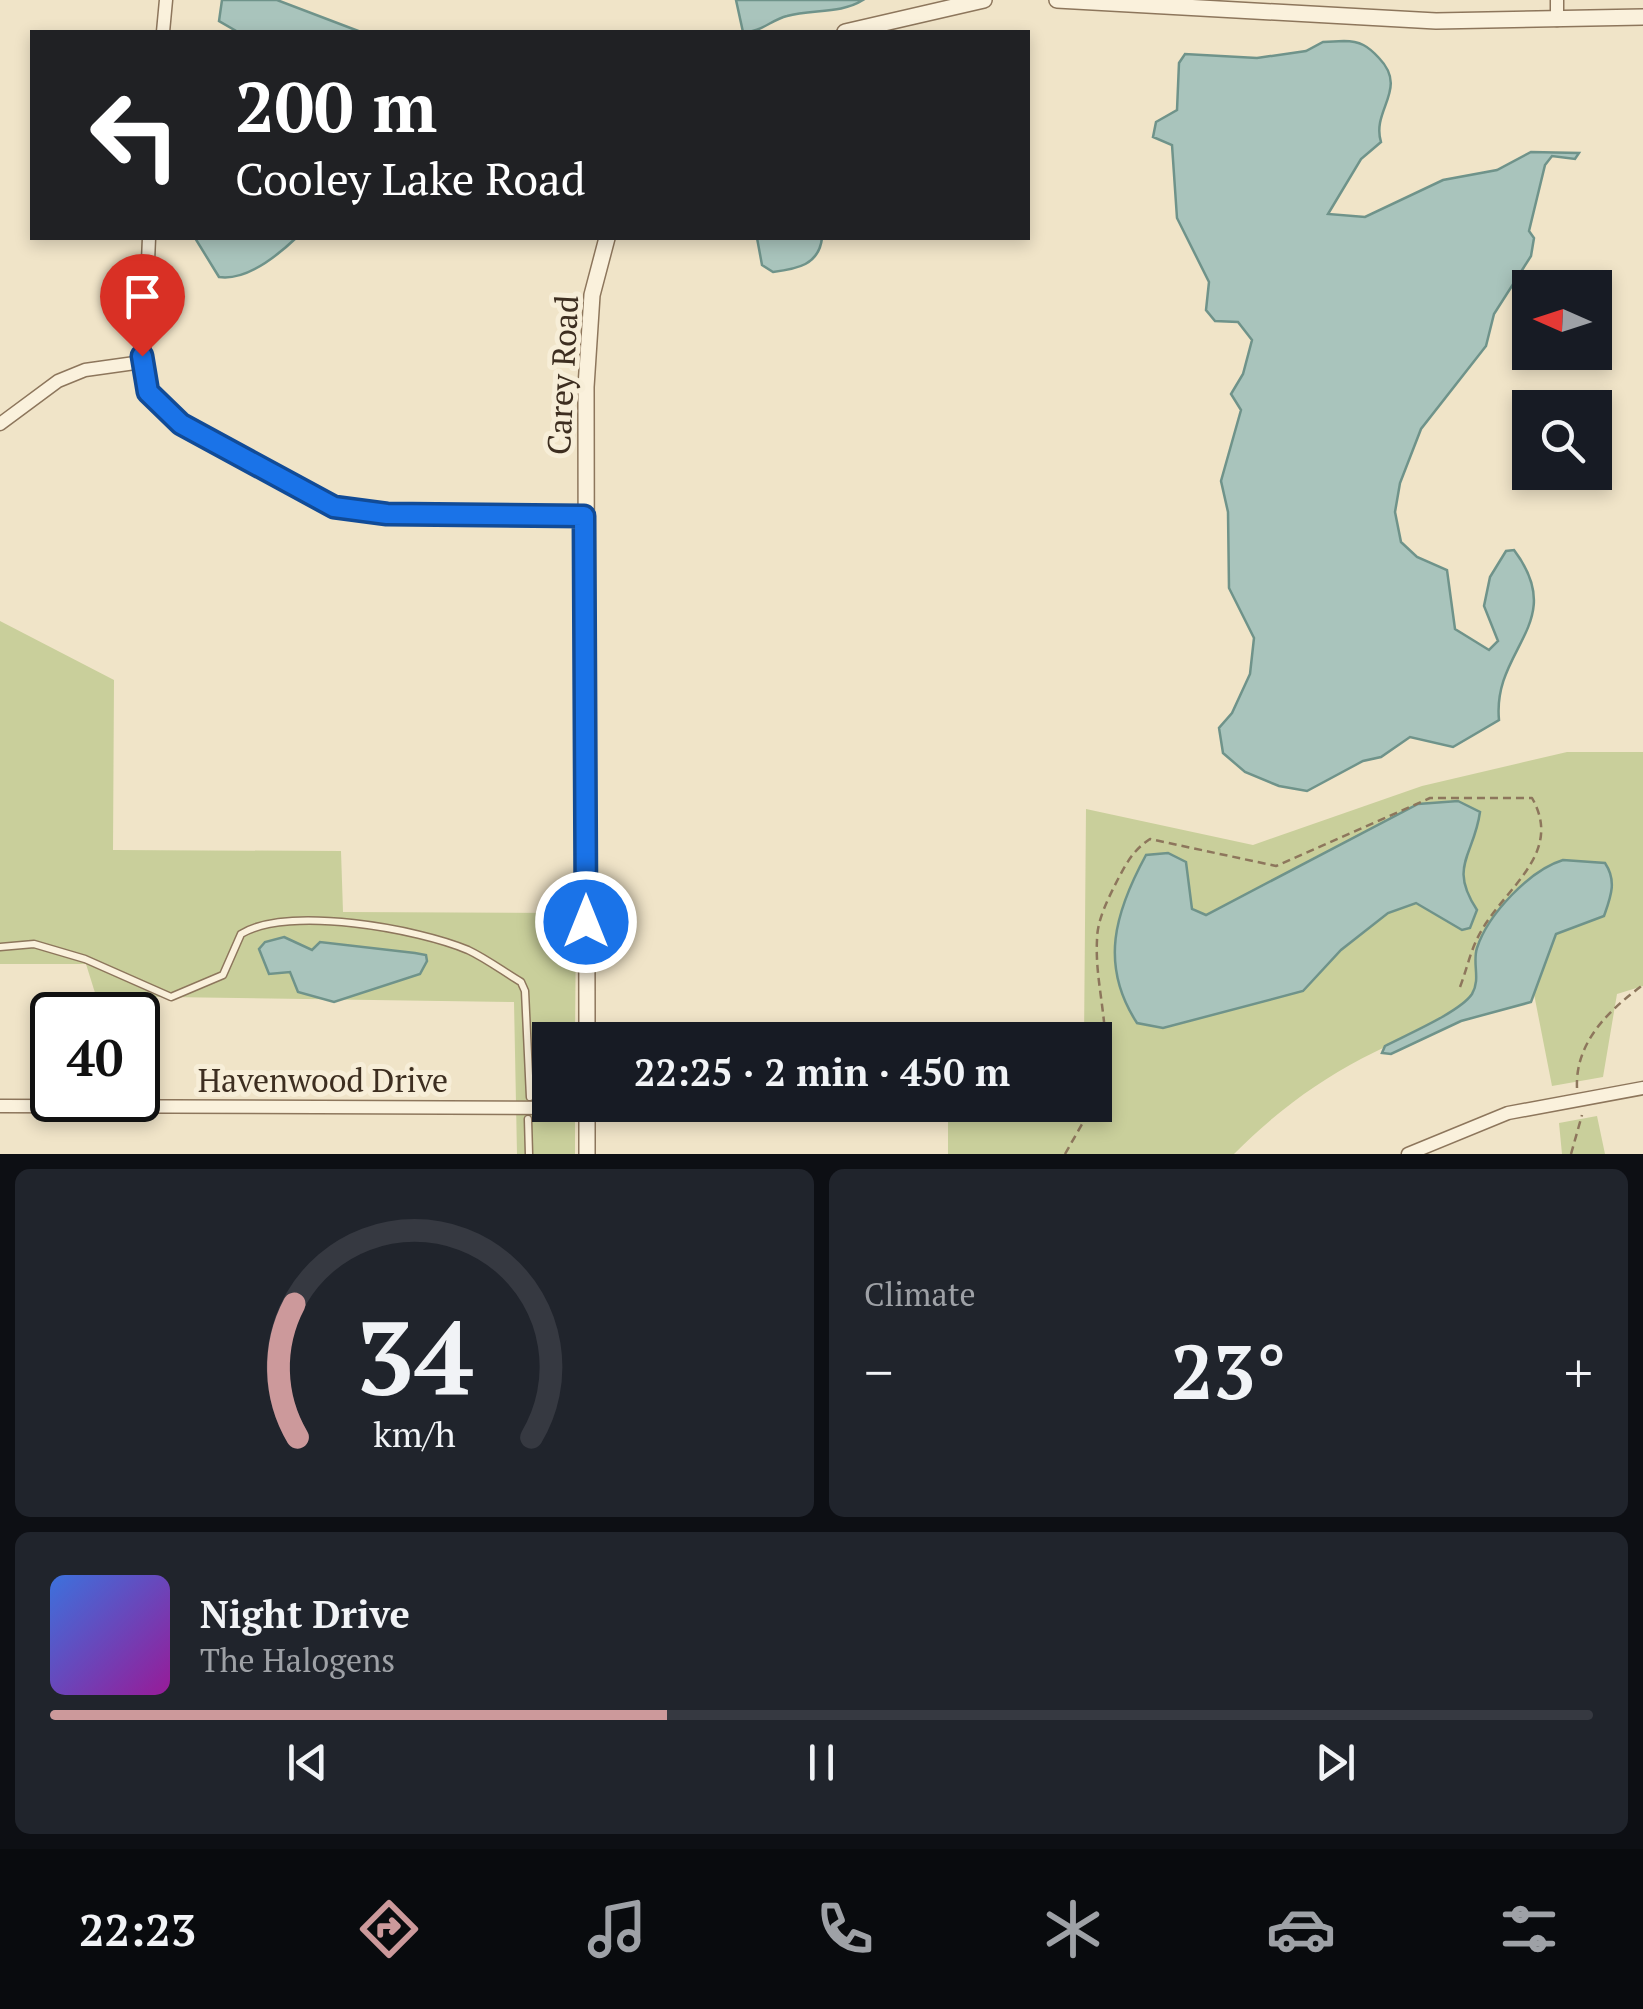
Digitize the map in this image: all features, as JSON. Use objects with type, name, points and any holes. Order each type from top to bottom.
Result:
[{"type":"street","points":[[162,30],[166,0]]},
{"type":"street","points":[[855,30],[984,0]]},
{"type":"street","points":[[1056,0],[1436,22],[1643,17]]},
{"type":"street","points":[[1557,0],[1557,20]]},
{"type":"street","points":[[149,240],[142,362],[148,392],[181,424],[334,507],[387,514],[584,516]]},
{"type":"street","name":"Carey Road","points":[[586,1022],[584,516],[590,314],[607,240]]},
{"type":"street","points":[[0,424],[58,381],[84,370],[142,362]]},
{"type":"street","points":[[1408,1154],[1473,1124],[1643,1088]]},
{"type":"street","name":"Havenwood Drive","points":[[0,1106],[532,1106]]},
{"type":"street","points":[[586,1154],[587,1122]]},
{"type":"lane","points":[[0,947],[34,944],[85,958],[171,997],[223,974],[241,934],[266,926],[351,921],[467,950],[521,982],[525,991],[530,1097]]},
{"type":"lane","points":[[528,1119],[529,1154]]},
{"type":"path","points":[[1105,1022],[1096,940],[1100,923],[1127,862],[1150,839],[1276,866],[1430,798],[1532,798],[1541,820],[1537,858],[1505,894],[1469,951],[1460,987]]},
{"type":"path","points":[[1570,1154],[1583,1119],[1576,1076],[1594,1028],[1643,985]]},
{"type":"path","points":[[1065,1154],[1083,1122]]},
{"type":"green space","points":[[0,621],[114,680],[113,850],[341,851],[343,912],[576,913],[575,1022],[532,1022],[532,1122],[575,1122],[575,1154],[517,1154],[514,1002],[160,997],[160,992],[95,992],[86,964],[0,964]]},
{"type":"green space","points":[[1567,752],[1643,752],[1643,986],[1617,994],[1603,1077],[1552,1086],[1534,994],[1449,1021],[1373,1053],[1302,1096],[1234,1154],[948,1154],[948,1122],[1112,1122],[1112,1022],[1084,1022],[1086,809],[1253,845],[1422,786]]},
{"type":"green space","points":[[1597,1116],[1605,1154],[1562,1154],[1559,1123]]},
{"type":"water","points":[[222,0],[277,0],[356,30],[235,30],[219,21]]},
{"type":"water","points":[[736,0],[863,0],[845,7],[787,16],[755,30],[743,30]]},
{"type":"water","points":[[1323,42],[1363,45],[1379,58],[1391,80],[1379,130],[1381,142],[1361,159],[1328,214],[1365,217],[1443,180],[1497,170],[1531,152],[1579,153],[1575,159],[1552,156],[1545,165],[1529,231],[1534,238],[1531,256],[1522,270],[1512,270],[1512,286],[1494,314],[1486,346],[1421,429],[1400,483],[1395,512],[1401,542],[1417,557],[1447,570],[1455,629],[1489,650],[1498,641],[1484,606],[1490,577],[1506,551],[1514,550],[1529,575],[1534,597],[1532,617],[1506,673],[1499,720],[1453,747],[1410,737],[1381,757],[1363,761],[1307,791],[1279,786],[1245,772],[1223,753],[1219,728],[1232,713],[1250,674],[1254,638],[1229,588],[1228,512],[1221,481],[1241,410],[1231,394],[1243,374],[1252,340],[1238,322],[1215,321],[1206,310],[1209,282],[1177,218],[1172,145],[1153,137],[1156,122],[1177,110],[1179,63],[1185,54],[1257,58],[1306,51]]},
{"type":"water","points":[[196,240],[294,240],[260,266],[240,275],[219,277]]},
{"type":"water","points":[[757,240],[822,240],[812,260],[798,267],[773,272],[762,265]]},
{"type":"water","points":[[1458,801],[1480,812],[1464,871],[1464,882],[1477,910],[1470,928],[1462,930],[1416,903],[1388,913],[1341,950],[1303,991],[1163,1028],[1137,1023],[1118,980],[1116,939],[1126,897],[1146,855],[1168,853],[1186,862],[1192,909],[1206,915],[1418,804]]},
{"type":"water","points":[[1563,860],[1605,863],[1611,876],[1611,895],[1604,916],[1556,934],[1531,1002],[1461,1021],[1391,1054],[1382,1053],[1385,1046],[1466,1001],[1476,983],[1477,948],[1490,921],[1524,883]]},
{"type":"water","points":[[284,937],[312,950],[320,942],[415,953],[426,955],[427,961],[420,974],[334,1002],[298,992],[290,972],[269,974],[259,949],[265,942]]},
{"type":"route","points":[[142,356],[148,392],[181,424],[334,507],[359,513],[584,516],[586,922]]}]
